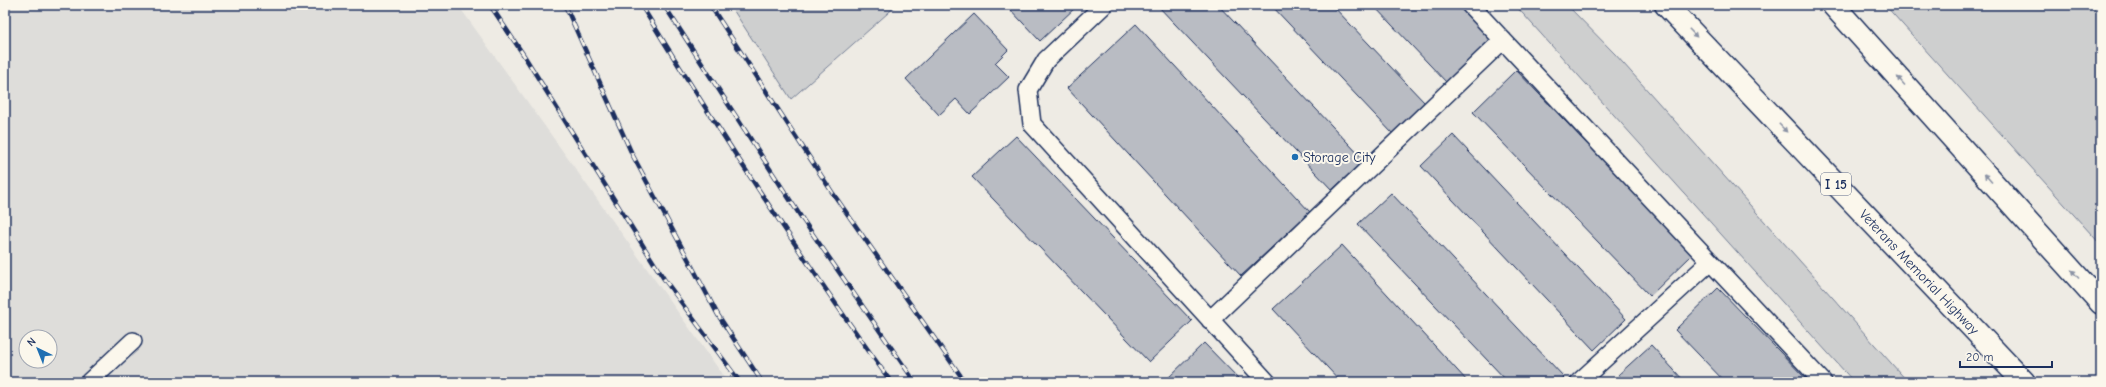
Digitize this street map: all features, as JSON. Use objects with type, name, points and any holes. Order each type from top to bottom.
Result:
[{"type":"highway","name":"Veterans Memorial Highway","points":[[1666,5],[2024,382]]},
{"type":"highway","points":[[1833,5],[2101,303]]},
{"type":"highway","points":[[2006,362],[2018,382]]},
{"type":"lane","points":[[1104,5],[1046,60],[1028,90],[1032,124],[1267,382]]},
{"type":"lane","points":[[1470,5],[1823,382]]},
{"type":"lane","points":[[1210,320],[1503,40]]},
{"type":"lane","points":[[1579,382],[1710,262]]},
{"type":"lane","points":[[88,382],[133,341]]},
{"type":"shaded area","points":[[5,5],[458,5],[728,382],[5,382]]},
{"type":"shaded area","points":[[730,5],[897,5],[791,99]]},
{"type":"shaded area","points":[[1515,5],[1567,5],[1615,54],[1908,382],[1854,382]]},
{"type":"shaded area","points":[[1885,5],[2101,5],[2101,245]]},
{"type":"building","points":[[1006,5],[1078,5],[1040,41]]},
{"type":"building","points":[[1157,5],[1218,5],[1364,160],[1332,190]]},
{"type":"building","points":[[1271,5],[1332,5],[1425,103],[1393,134]]},
{"type":"building","points":[[1373,5],[1457,5],[1492,41],[1447,83]]},
{"type":"building","points":[[974,14],[1008,50],[995,63],[1009,77],[970,114],[956,99],[939,115],[906,79]]},
{"type":"building","points":[[1136,24],[1310,212],[1241,276],[1067,88]]},
{"type":"building","points":[[1516,70],[1693,254],[1650,296],[1473,112]]},
{"type":"building","points":[[1453,135],[1626,319],[1594,350],[1421,166]]},
{"type":"building","points":[[1016,136],[1192,321],[1149,362],[972,177]]},
{"type":"building","points":[[1391,193],[1564,377],[1559,382],[1508,382],[1358,224]]},
{"type":"building","points":[[1342,245],[1468,382],[1341,382],[1273,309]]},
{"type":"building","points":[[1718,288],[1809,382],[1725,382],[1675,330]]},
{"type":"building","points":[[1204,343],[1242,382],[1164,382]]},
{"type":"building","points":[[1651,345],[1685,382],[1625,382],[1618,375]]},
{"type":"railway","points":[[490,5],[523,54],[664,279],[740,382]]},
{"type":"railway","points":[[565,5],[632,154],[718,315],[762,382]]},
{"type":"railway","points":[[641,5],[763,196],[826,290],[891,382]]},
{"type":"railway","points":[[664,5],[803,220],[915,382]]},
{"type":"railway","points":[[710,5],[832,192],[965,382]]},
{"type":"place","name":"Storage City","points":[[1295,157]]}]
